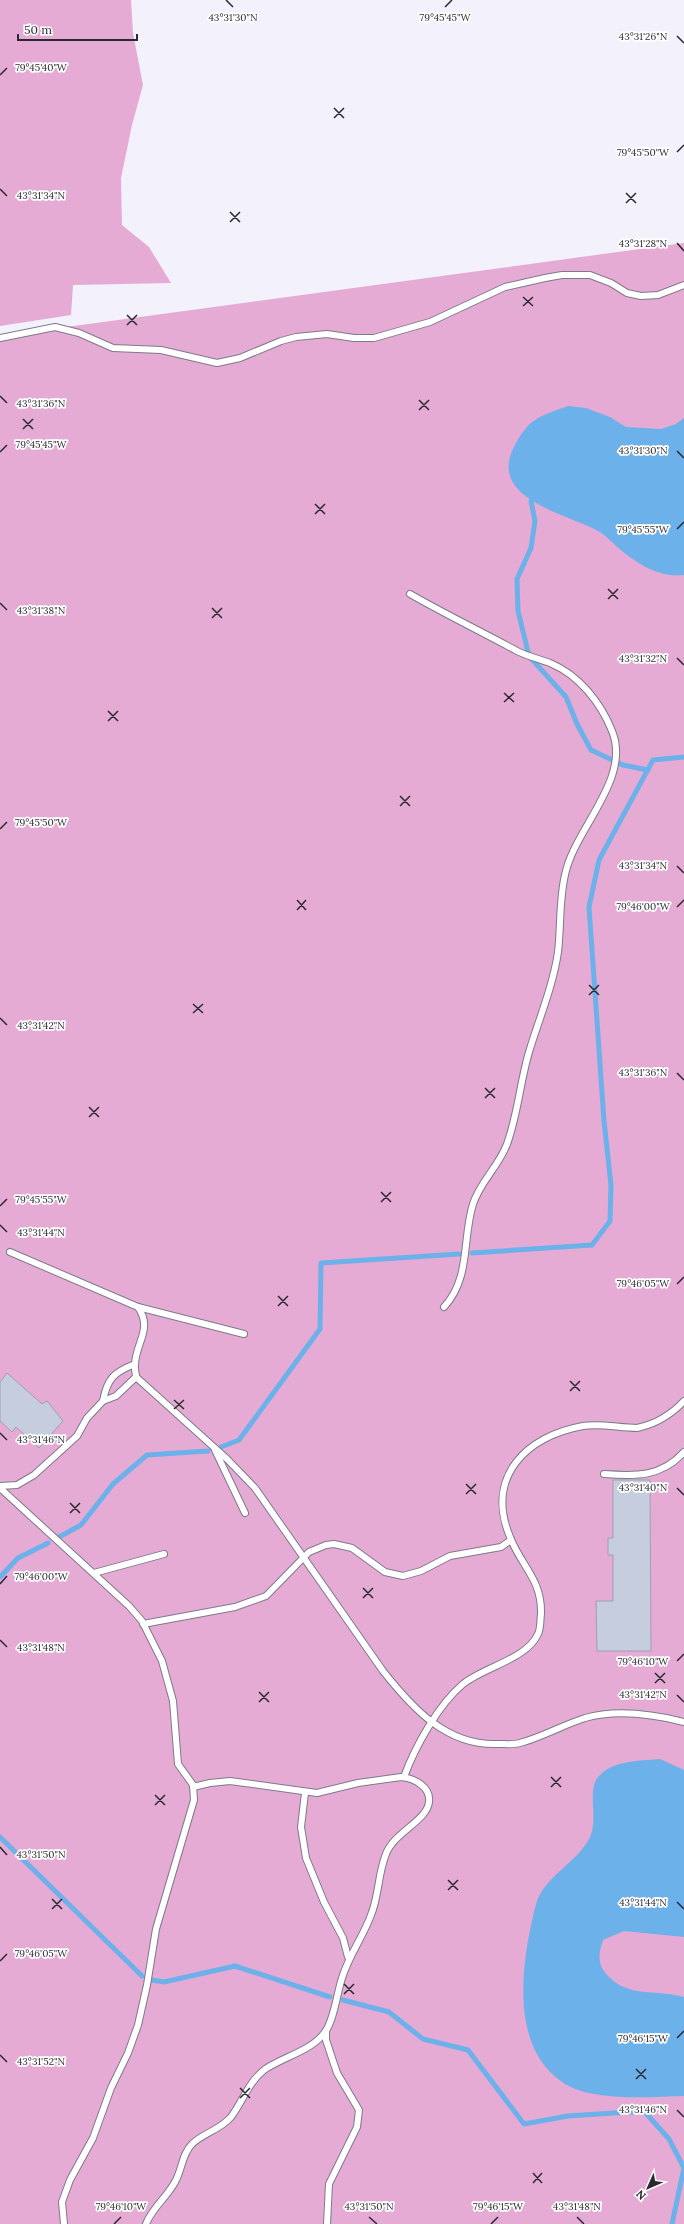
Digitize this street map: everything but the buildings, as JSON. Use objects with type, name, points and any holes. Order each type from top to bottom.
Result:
[{"type":"lane","points":[[0,338],[55,327],[74,331],[113,348],[161,350],[217,364],[240,358],[281,341],[296,338],[327,334],[354,338],[374,338],[430,322],[504,287],[562,275],[590,276],[611,283],[627,292],[641,296],[658,295],[684,285]]},
{"type":"lane","points":[[410,594],[521,653],[551,663],[570,674],[589,692],[602,711],[612,731],[617,748],[613,773],[567,864],[563,886],[558,954],[546,1001],[530,1051],[519,1103],[503,1154],[481,1187],[473,1206],[465,1260],[460,1282],[452,1299],[444,1307]]},
{"type":"lane","points":[[10,1252],[138,1307],[244,1334]]},
{"type":"lane","points":[[138,1307],[145,1317],[143,1337],[135,1364],[136,1377],[215,1449],[255,1488],[383,1671],[405,1699],[432,1723],[446,1732],[467,1741],[488,1745],[518,1744],[585,1718],[616,1713],[640,1713],[684,1722]]},
{"type":"lane","points":[[103,1401],[105,1387],[119,1370],[135,1364]]},
{"type":"lane","points":[[0,1487],[17,1485],[34,1475],[77,1436],[87,1418],[103,1401],[116,1396],[136,1377]]},
{"type":"lane","points":[[404,1778],[413,1755],[432,1723],[463,1684],[523,1651],[534,1641],[538,1633],[541,1604],[539,1592],[530,1570],[511,1540],[504,1517],[502,1498],[508,1477],[516,1463],[527,1449],[542,1439],[583,1426],[637,1428],[645,1426],[659,1420],[684,1401]]},
{"type":"lane","points":[[215,1449],[245,1513]]},
{"type":"lane","points":[[604,1474],[643,1476],[678,1460],[684,1452]]},
{"type":"lane","points":[[0,1487],[129,1606],[143,1624],[162,1661],[167,1675],[175,1715],[178,1764],[193,1787],[194,1800],[156,1929],[147,1985],[138,2025],[128,2053],[110,2088],[94,2138],[70,2180],[62,2202],[64,2224]]},
{"type":"lane","points":[[143,1624],[235,1607],[266,1596],[309,1552],[326,1545],[344,1545],[361,1553],[385,1572],[403,1576],[421,1571],[450,1556],[501,1547],[511,1540]]},
{"type":"lane","points":[[94,1573],[164,1554]]},
{"type":"lane","points":[[193,1787],[210,1783],[230,1781],[305,1793],[325,1792],[382,1778],[404,1778],[415,1781],[427,1791],[429,1795],[428,1808],[420,1818],[399,1835],[388,1848],[382,1864],[379,1889],[372,1915],[348,1958],[326,2031],[326,2040],[338,2073],[356,2102],[359,2118],[357,2127],[329,2184],[327,2224]]},
{"type":"lane","points":[[305,1793],[301,1827],[306,1858],[321,1896],[343,1938],[348,1950],[348,1958]]},
{"type":"lane","points":[[146,2224],[152,2213],[175,2182],[187,2150],[191,2145],[214,2131],[230,2118],[251,2083],[260,2074],[314,2042],[326,2031]]},
{"type":"shaded area","points":[[0,0],[131,0],[133,33],[143,85],[132,125],[121,178],[122,225],[149,247],[171,283],[73,285],[71,315],[0,326]]},
{"type":"shaded area","points":[[684,243],[684,2224],[0,2224],[0,336]]},
{"type":"water","points":[[568,406],[586,408],[610,417],[626,427],[661,429],[676,424],[684,418],[684,575],[665,574],[647,568],[623,552],[600,532],[536,503],[522,493],[512,481],[509,466],[513,449],[518,439],[534,420]]},
{"type":"water","points":[[660,1759],[684,1770],[684,1937],[624,1931],[603,1940],[600,1950],[600,1960],[605,1973],[617,1984],[626,1988],[684,1997],[684,2096],[621,2097],[588,2093],[562,2082],[547,2069],[529,2036],[523,1997],[525,1958],[533,1915],[537,1901],[542,1892],[554,1876],[577,1855],[589,1839],[593,1823],[594,1788],[600,1775],[613,1766],[620,1764]]},
{"type":"waterway","points":[[531,501],[535,521],[531,548],[517,579],[518,611],[529,656],[566,697],[577,724],[591,750],[623,765],[648,770]]},
{"type":"waterway","points":[[472,1253],[592,1245],[610,1221],[611,1185],[604,1121],[589,907],[599,860],[653,760],[684,757]]},
{"type":"waterway","points":[[221,1447],[239,1440],[320,1329],[321,1263],[459,1254]]},
{"type":"waterway","points":[[59,1537],[81,1525],[113,1484],[147,1455],[208,1451]]},
{"type":"waterway","points":[[0,1577],[18,1558],[48,1543]]},
{"type":"waterway","points":[[0,1837],[142,1976]]},
{"type":"waterway","points":[[152,1980],[164,1982],[235,1966],[330,1997]]},
{"type":"waterway","points":[[343,2000],[389,2012],[423,2039],[468,2050],[524,2124],[568,2116],[644,2111],[669,2139],[684,2168],[672,2224]]}]
